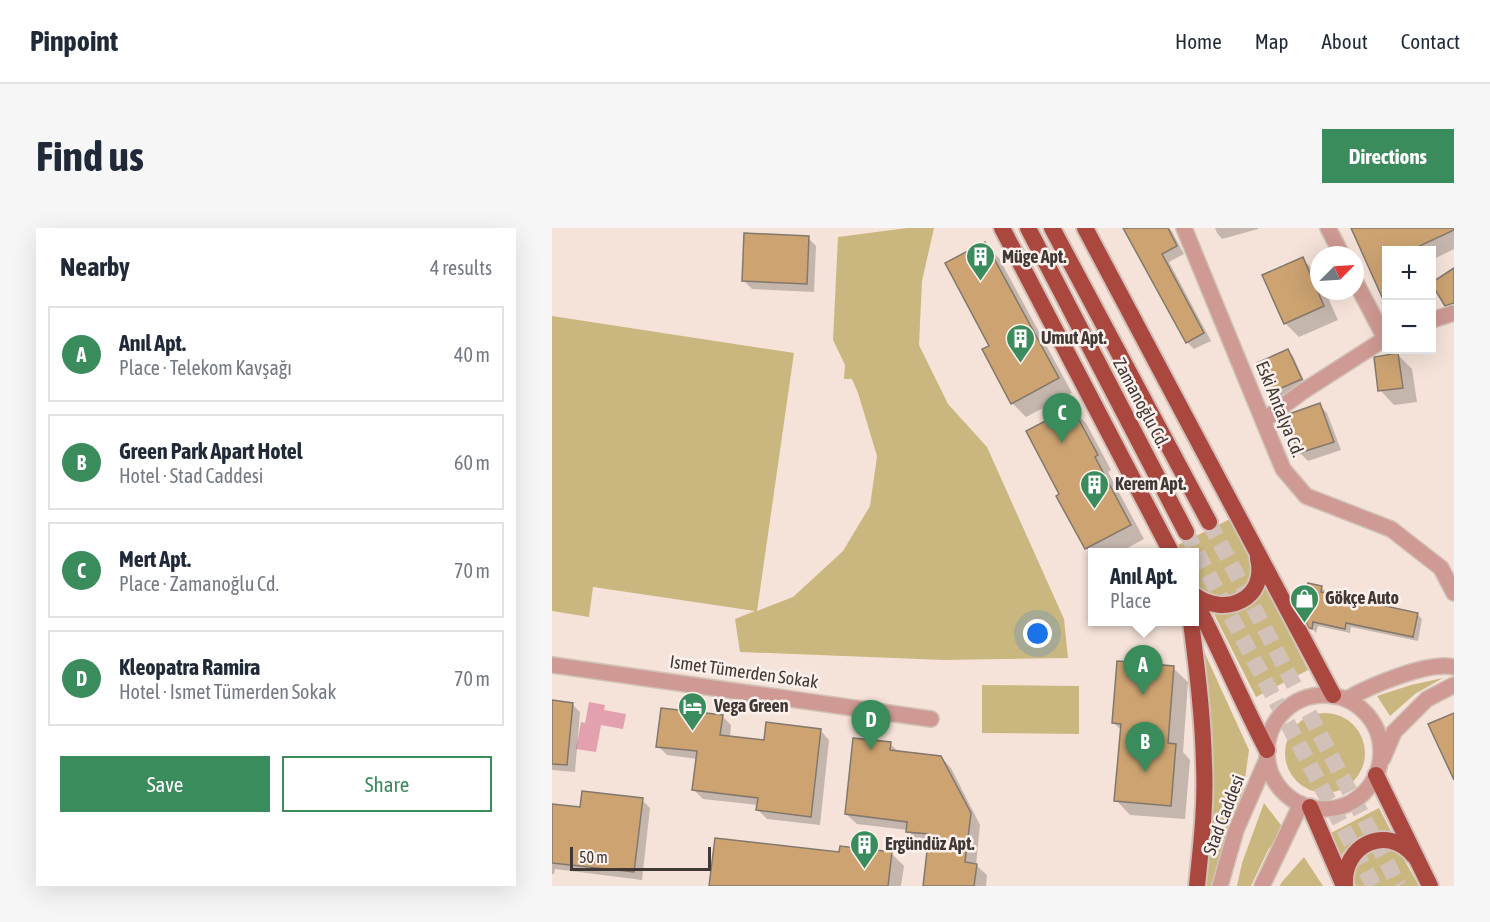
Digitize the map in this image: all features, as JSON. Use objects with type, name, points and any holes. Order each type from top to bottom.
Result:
[{"type":"highway","points":[[1002,228],[1169,548]]},
{"type":"highway","name":"Zamanoğlu Cd.","points":[[1028,228],[1186,532]]},
{"type":"highway","name":"Zamanoğlu Cd.","points":[[1052,228],[1209,522]]},
{"type":"highway","points":[[1085,228],[1257,553],[1340,697]]},
{"type":"highway","points":[[1199,600],[1214,606],[1226,606],[1238,603],[1247,597],[1259,577],[1260,565],[1257,553]]},
{"type":"highway","points":[[1199,607],[1267,754]]},
{"type":"highway","points":[[1192,626],[1199,680],[1204,766],[1203,822],[1197,886]]},
{"type":"highway","points":[[1378,770],[1430,886]]},
{"type":"highway","points":[[1306,806],[1345,886]]},
{"type":"highway","points":[[1345,886],[1345,872],[1349,860],[1357,850],[1379,840],[1391,841],[1403,846],[1413,854],[1419,864]]},
{"type":"street","name":"Eski Antalya Cd.","points":[[1184,228],[1283,469],[1306,496],[1391,529],[1441,568],[1454,593]]},
{"type":"street","points":[[1328,228],[1337,246]]},
{"type":"street","points":[[1364,298],[1382,331]]},
{"type":"street","points":[[1436,318],[1454,313]]},
{"type":"street","points":[[1264,420],[1302,392],[1382,341]]},
{"type":"street","name":"Ismet Tümerden Sokak","points":[[552,665],[931,719]]},
{"type":"street","points":[[1340,697],[1416,671],[1447,665],[1454,667]]},
{"type":"street","points":[[1378,770],[1381,750],[1378,734],[1371,720],[1361,708],[1340,697],[1317,695],[1302,699],[1288,707],[1277,719],[1270,734],[1267,754],[1271,773],[1278,786],[1288,797],[1306,806],[1326,809],[1342,806],[1356,799],[1368,789],[1378,770],[1394,732],[1427,699],[1454,685]]},
{"type":"street","name":"Stad Caddesi","points":[[1220,886],[1236,830],[1267,754]]},
{"type":"street","points":[[1262,886],[1306,806]]},
{"type":"shaded area","points":[[907,228],[934,228],[922,281],[919,345],[948,404],[987,447],[1064,619],[1068,658],[944,660],[740,652],[735,619],[755,611],[593,587],[589,617],[552,611],[552,316],[794,353],[757,611],[793,597],[843,551],[870,506],[877,456],[858,393],[852,379],[844,379],[845,365],[833,340],[838,237]]},
{"type":"shaded area","points":[[1230,519],[1248,551],[1252,564],[1250,581],[1244,589],[1225,597],[1215,597],[1206,593],[1199,587],[1199,548],[1180,548],[1178,545]]},
{"type":"shaded area","points":[[1265,587],[1308,670],[1256,697],[1214,614],[1230,614],[1244,609],[1261,594]]},
{"type":"shaded area","points":[[1201,645],[1249,750],[1244,787],[1211,886],[1203,886]]},
{"type":"shaded area","points":[[1443,678],[1415,694],[1390,716],[1377,696],[1411,685]]},
{"type":"shaded area","points":[[982,685],[1079,686],[1079,734],[982,733]]},
{"type":"shaded area","points":[[589,702],[605,705],[604,710],[626,714],[623,729],[601,725],[596,752],[576,749],[581,722],[585,723]]},
{"type":"shaded area","points":[[1325,713],[1340,716],[1353,725],[1362,738],[1365,753],[1362,768],[1353,781],[1340,790],[1325,793],[1310,790],[1297,781],[1288,768],[1285,753],[1288,738],[1297,725],[1310,716]]},
{"type":"shaded area","points":[[1264,803],[1284,829],[1268,850],[1251,886],[1237,886],[1242,863]]},
{"type":"shaded area","points":[[1379,808],[1392,833],[1377,832],[1363,836],[1341,856],[1329,834]]},
{"type":"shaded area","points":[[1385,847],[1401,854],[1419,886],[1356,886],[1354,870],[1361,856],[1369,850]]},
{"type":"shaded area","points":[[1304,857],[1323,886],[1280,886],[1281,883]]},
{"type":"building","points":[[1123,228],[1168,228],[1177,246],[1162,254],[1204,333],[1186,343]]},
{"type":"building","points":[[1351,228],[1454,228],[1420,246],[1382,246],[1382,297],[1364,257],[1364,246],[1359,246]]},
{"type":"building","points":[[744,233],[809,236],[807,284],[742,281]]},
{"type":"building","points":[[985,242],[1059,378],[1011,404],[982,349],[989,346],[945,263]]},
{"type":"building","points":[[1303,257],[1310,273],[1310,300],[1321,300],[1324,306],[1284,324],[1262,275]]},
{"type":"building","points":[[1454,268],[1454,303],[1445,306],[1436,291],[1436,280]]},
{"type":"building","points":[[1288,349],[1302,379],[1270,393],[1257,363]]},
{"type":"building","points":[[1398,354],[1403,388],[1378,391],[1374,357]]},
{"type":"building","points":[[1320,403],[1334,442],[1299,453],[1284,418]]},
{"type":"building","points":[[1072,407],[1131,525],[1085,549],[1056,496],[1059,494],[1026,431]]},
{"type":"building","points":[[1308,583],[1322,586],[1321,592],[1418,613],[1413,637],[1346,623],[1345,629],[1313,622],[1312,629],[1309,628],[1302,614]]},
{"type":"building","points":[[1117,661],[1174,666],[1168,743],[1176,744],[1171,806],[1114,801],[1121,724],[1112,723]]},
{"type":"building","points":[[552,700],[573,703],[567,765],[552,764]]},
{"type":"building","points":[[661,708],[723,715],[720,735],[764,740],[766,722],[821,729],[811,817],[756,810],[758,798],[692,790],[697,751],[656,747]]},
{"type":"building","points":[[1454,713],[1454,780],[1428,724]]},
{"type":"building","points":[[853,738],[891,742],[890,750],[941,756],[971,813],[965,862],[977,864],[974,886],[923,886],[929,834],[906,832],[907,822],[845,814]]},
{"type":"building","points":[[582,791],[643,798],[634,872],[552,863],[552,804],[580,807]]},
{"type":"building","points":[[715,838],[839,852],[840,846],[892,852],[888,886],[709,886]]},
{"type":"tunnel","points":[[1209,522],[1399,886]]},
{"type":"tunnel","points":[[1186,532],[1194,548]]},
{"type":"tunnel","points":[[1199,556],[1374,886]]},
{"type":"place","name":"Müge Apt.","points":[[981,282]]},
{"type":"place","name":"Umut Apt.","points":[[1020,364]]},
{"type":"place","name":"Mert Apt.","points":[[1062,443]]},
{"type":"place","name":"Kerem Apt.","points":[[1094,510]]},
{"type":"place","name":"Gökçe Auto","points":[[1304,624]]},
{"type":"place","name":"Anıl Apt.","points":[[1143,695]]},
{"type":"place","name":"Vega Green","points":[[693,732]]},
{"type":"place","name":"Kleopatra Ramira","points":[[871,750]]},
{"type":"place","name":"Green Park Apart Hotel","points":[[1145,772]]},
{"type":"place","name":"Ergündüz Apt.","points":[[864,870]]}]
